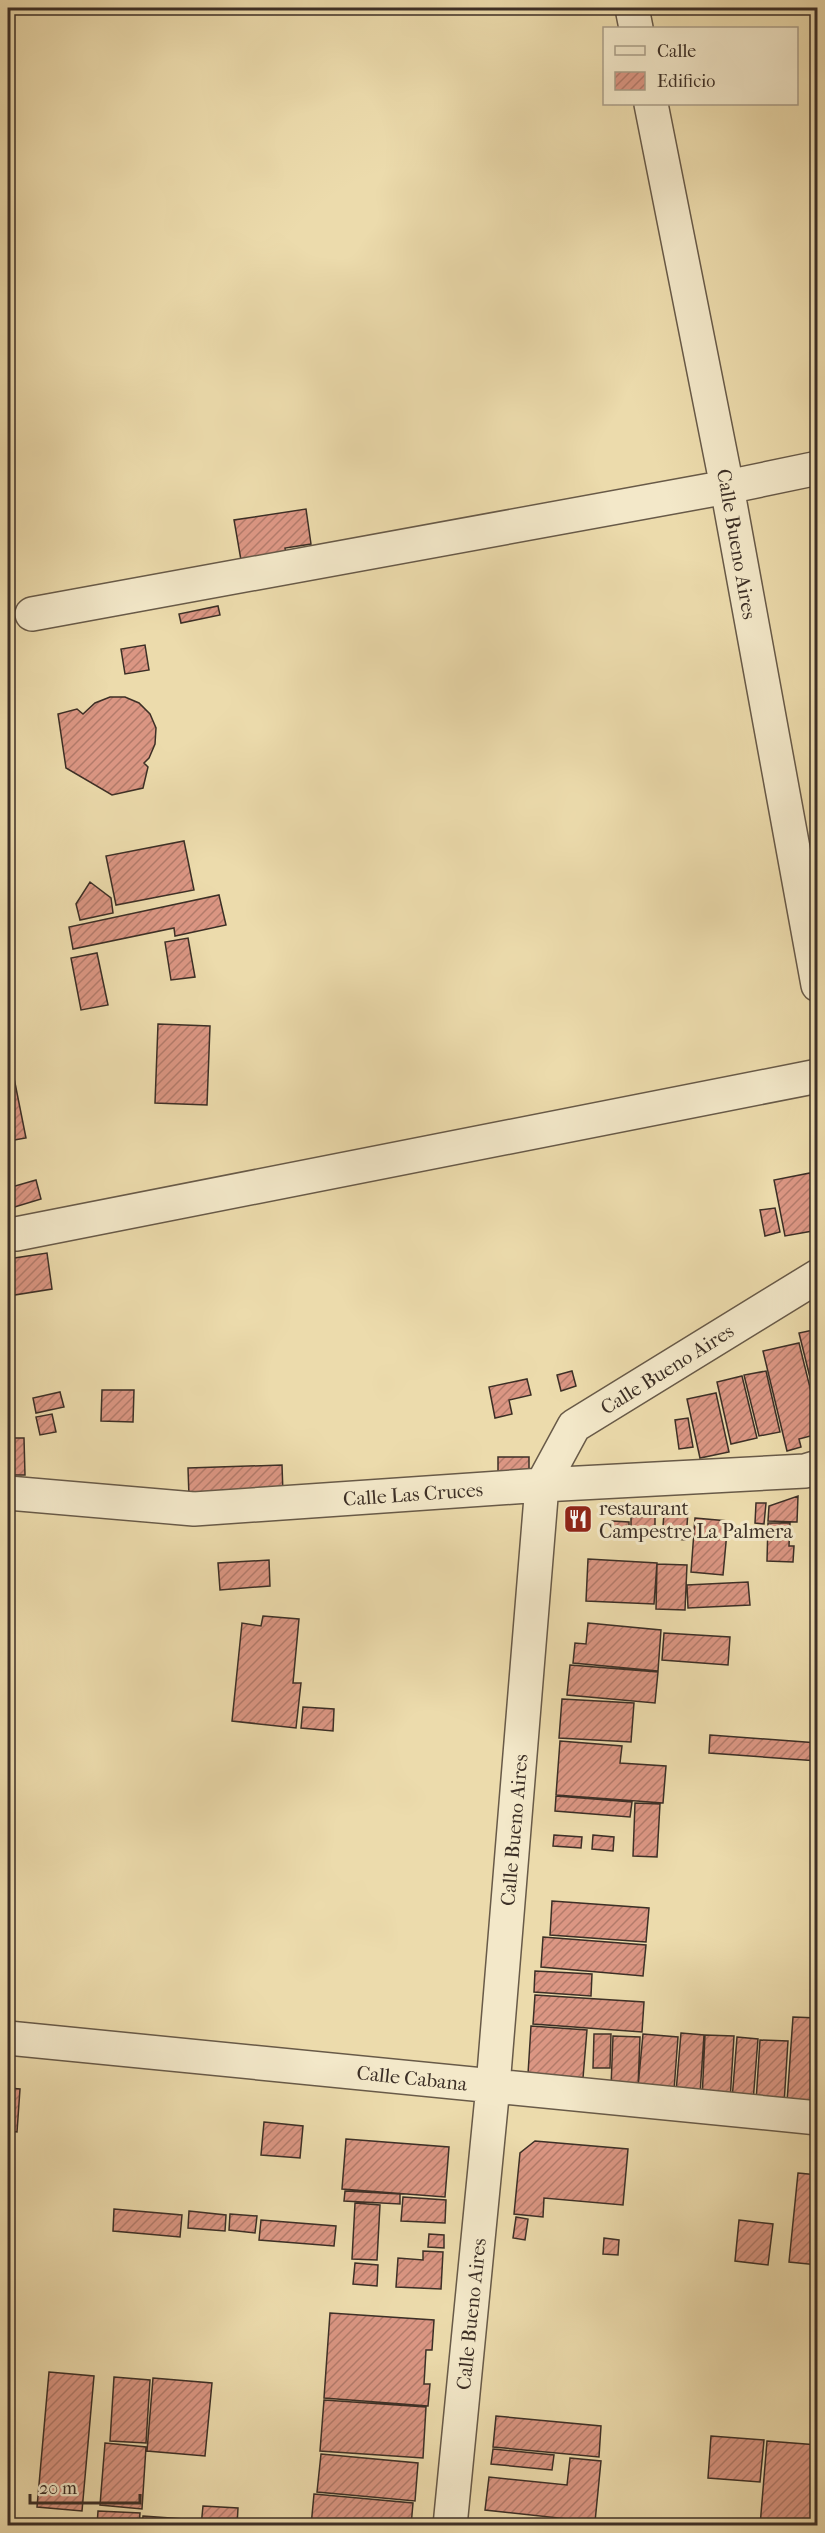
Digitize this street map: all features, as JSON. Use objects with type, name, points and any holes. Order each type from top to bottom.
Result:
[{"type":"street","points":[[632,8],[636,27]]},
{"type":"street","name":"Calle Bueno Aires","points":[[651,105],[727,487],[818,986]]},
{"type":"street","points":[[32,614],[727,487],[818,468]]},
{"type":"street","points":[[16,1234],[818,1076]]},
{"type":"street","name":"Calle Bueno Aires","points":[[450,2526],[493,2086],[542,1485],[574,1426],[818,1276]]},
{"type":"street","name":"Calle Las Cruces","points":[[8,1493],[194,1509],[542,1485],[805,1471],[818,1467]]},
{"type":"street","name":"Calle Cabana","points":[[8,2038],[818,2118]]},
{"type":"building","points":[[306,509],[311,544],[285,548],[287,558],[242,566],[234,520]]},
{"type":"building","points":[[218,606],[220,615],[181,623],[179,614]]},
{"type":"building","points":[[145,645],[149,670],[125,674],[121,649]]},
{"type":"building","points":[[110,697],[125,697],[139,703],[150,714],[156,728],[155,744],[149,758],[144,763],[148,767],[143,788],[112,795],[66,768],[58,714],[77,709],[83,714],[95,703]]},
{"type":"building","points":[[184,841],[194,890],[116,905],[106,856]]},
{"type":"building","points":[[90,882],[111,898],[113,913],[80,920],[76,904]]},
{"type":"building","points":[[219,895],[226,925],[175,936],[174,928],[73,949],[69,927]]},
{"type":"building","points":[[188,938],[195,977],[171,980],[165,942]]},
{"type":"building","points":[[97,953],[108,1005],[81,1010],[71,958]]},
{"type":"building","points":[[158,1024],[210,1026],[207,1105],[155,1103]]},
{"type":"building","points":[[13,1073],[26,1138],[8,1141],[8,1074]]},
{"type":"building","points":[[810,1173],[818,1213],[818,1230],[785,1236],[774,1180]]},
{"type":"building","points":[[36,1180],[41,1199],[8,1209],[8,1188]]},
{"type":"building","points":[[775,1208],[780,1232],[765,1236],[760,1210]]},
{"type":"building","points":[[47,1253],[52,1289],[8,1296],[8,1259]]},
{"type":"building","points":[[818,1329],[818,1410],[799,1333]]},
{"type":"building","points":[[799,1343],[818,1420],[818,1434],[799,1439],[801,1447],[787,1451],[763,1351]]},
{"type":"building","points":[[572,1371],[576,1386],[561,1391],[557,1375]]},
{"type":"building","points":[[766,1371],[780,1432],[759,1436],[744,1375]]},
{"type":"building","points":[[742,1376],[757,1438],[731,1444],[717,1382]]},
{"type":"building","points":[[527,1379],[531,1395],[509,1400],[512,1414],[495,1418],[489,1387]]},
{"type":"building","points":[[102,1390],[134,1390],[133,1422],[101,1421]]},
{"type":"building","points":[[60,1392],[64,1407],[36,1413],[33,1398]]},
{"type":"building","points":[[716,1393],[729,1452],[700,1458],[687,1399]]},
{"type":"building","points":[[52,1414],[56,1432],[40,1435],[36,1417]]},
{"type":"building","points":[[688,1418],[693,1447],[679,1449],[675,1420]]},
{"type":"building","points":[[8,1438],[24,1438],[25,1475],[8,1475]]},
{"type":"building","points":[[498,1457],[529,1457],[529,1473],[498,1473]]},
{"type":"building","points":[[282,1465],[283,1494],[189,1497],[188,1468]]},
{"type":"building","points":[[798,1496],[797,1522],[768,1521],[769,1506]]},
{"type":"building","points":[[756,1503],[766,1503],[764,1524],[755,1523]]},
{"type":"building","points":[[688,1511],[686,1540],[662,1538],[664,1514]]},
{"type":"building","points":[[655,1516],[655,1532],[631,1532],[631,1517]]},
{"type":"building","points":[[695,1518],[728,1521],[723,1575],[691,1572]]},
{"type":"building","points":[[612,1521],[629,1522],[629,1532],[612,1532]]},
{"type":"building","points":[[768,1523],[790,1523],[789,1546],[794,1546],[793,1562],[767,1561]]},
{"type":"building","points":[[588,1559],[657,1563],[654,1604],[586,1601]]},
{"type":"building","points":[[269,1560],[270,1586],[220,1590],[218,1563]]},
{"type":"building","points":[[657,1564],[687,1565],[685,1610],[656,1609]]},
{"type":"building","points":[[814,1567],[818,1567],[818,1587],[814,1587]]},
{"type":"building","points":[[748,1582],[750,1605],[688,1608],[687,1585]]},
{"type":"building","points":[[263,1616],[299,1619],[293,1683],[301,1683],[296,1728],[232,1721],[242,1623],[261,1626]]},
{"type":"building","points":[[588,1623],[661,1630],[658,1671],[573,1663],[575,1643],[586,1644]]},
{"type":"building","points":[[664,1633],[730,1637],[728,1665],[662,1660]]},
{"type":"building","points":[[570,1665],[658,1672],[655,1703],[567,1695]]},
{"type":"building","points":[[562,1699],[634,1703],[631,1742],[559,1738]]},
{"type":"building","points":[[303,1707],[334,1709],[333,1731],[301,1728]]},
{"type":"building","points":[[710,1735],[818,1743],[818,1761],[709,1753]]},
{"type":"building","points":[[560,1741],[622,1746],[620,1763],[666,1766],[663,1803],[556,1795]]},
{"type":"building","points":[[556,1796],[632,1802],[630,1817],[555,1811]]},
{"type":"building","points":[[635,1803],[660,1804],[657,1857],[633,1856]]},
{"type":"building","points":[[554,1835],[582,1837],[581,1848],[553,1846]]},
{"type":"building","points":[[593,1835],[614,1837],[613,1851],[592,1849]]},
{"type":"building","points":[[552,1901],[649,1908],[646,1942],[550,1935]]},
{"type":"building","points":[[543,1937],[646,1945],[643,1976],[541,1967]]},
{"type":"building","points":[[535,1971],[592,1974],[591,1996],[534,1992]]},
{"type":"building","points":[[535,1995],[644,2002],[642,2032],[533,2024]]},
{"type":"building","points":[[793,2017],[818,2018],[818,2105],[787,2102]]},
{"type":"building","points":[[531,2026],[587,2030],[583,2078],[528,2074]]},
{"type":"building","points":[[681,2033],[704,2035],[700,2094],[676,2092]]},
{"type":"building","points":[[594,2034],[611,2034],[610,2068],[593,2068]]},
{"type":"building","points":[[643,2034],[678,2037],[674,2090],[638,2087]]},
{"type":"building","points":[[705,2035],[734,2036],[730,2101],[702,2100]]},
{"type":"building","points":[[613,2036],[640,2037],[638,2088],[611,2087]]},
{"type":"building","points":[[737,2037],[758,2039],[753,2102],[732,2100]]},
{"type":"building","points":[[760,2040],[788,2041],[784,2104],[756,2102]]},
{"type":"building","points":[[8,2088],[20,2089],[17,2132],[8,2131]]},
{"type":"building","points":[[264,2122],[303,2126],[300,2158],[261,2155]]},
{"type":"building","points":[[346,2139],[449,2147],[445,2197],[342,2189]]},
{"type":"building","points":[[535,2141],[628,2149],[623,2205],[544,2198],[543,2217],[514,2214],[520,2153]]},
{"type":"building","points":[[798,2173],[818,2175],[818,2265],[789,2262]]},
{"type":"building","points":[[345,2191],[400,2194],[400,2204],[344,2201]]},
{"type":"building","points":[[403,2197],[446,2200],[445,2223],[401,2221]]},
{"type":"building","points":[[355,2203],[380,2205],[377,2260],[352,2259]]},
{"type":"building","points":[[114,2209],[182,2215],[180,2237],[113,2231]]},
{"type":"building","points":[[189,2211],[226,2215],[225,2231],[188,2228]]},
{"type":"building","points":[[230,2214],[257,2216],[255,2233],[229,2230]]},
{"type":"building","points":[[516,2217],[528,2219],[525,2240],[513,2238]]},
{"type":"building","points":[[261,2220],[336,2226],[334,2246],[259,2240]]},
{"type":"building","points":[[739,2220],[773,2224],[768,2265],[735,2261]]},
{"type":"building","points":[[429,2234],[444,2235],[444,2248],[428,2247]]},
{"type":"building","points":[[604,2238],[619,2240],[618,2255],[603,2254]]},
{"type":"building","points":[[423,2251],[443,2252],[441,2289],[396,2287],[398,2258],[423,2260]]},
{"type":"building","points":[[355,2263],[378,2265],[377,2286],[353,2284]]},
{"type":"building","points":[[330,2313],[434,2320],[432,2350],[426,2350],[424,2384],[430,2384],[428,2406],[324,2398]]},
{"type":"building","points":[[49,2372],[94,2376],[82,2511],[37,2507]]},
{"type":"building","points":[[114,2377],[150,2380],[146,2443],[110,2441]]},
{"type":"building","points":[[153,2378],[212,2383],[205,2456],[147,2451]]},
{"type":"building","points":[[324,2400],[426,2407],[423,2458],[320,2451]]},
{"type":"building","points":[[496,2416],[601,2426],[599,2457],[493,2447]]},
{"type":"building","points":[[711,2436],[764,2440],[760,2482],[708,2478]]},
{"type":"building","points":[[767,2441],[818,2445],[813,2526],[760,2526]]},
{"type":"building","points":[[105,2443],[146,2447],[142,2509],[100,2505]]},
{"type":"building","points":[[493,2449],[554,2455],[552,2470],[491,2464]]},
{"type":"building","points":[[321,2454],[418,2463],[415,2501],[317,2492]]},
{"type":"building","points":[[570,2458],[601,2461],[595,2522],[485,2510],[489,2477],[567,2485]]},
{"type":"building","points":[[817,2489],[818,2526],[814,2526]]},
{"type":"building","points":[[314,2494],[413,2503],[411,2526],[311,2526]]},
{"type":"building","points":[[203,2506],[238,2508],[237,2526],[201,2526]]},
{"type":"building","points":[[98,2511],[140,2513],[139,2526],[97,2526]]},
{"type":"building","points":[[143,2516],[198,2520],[198,2526],[142,2526]]},
{"type":"place","name":"restaurant Campestre La Palmera","points":[[578,1519]]}]
